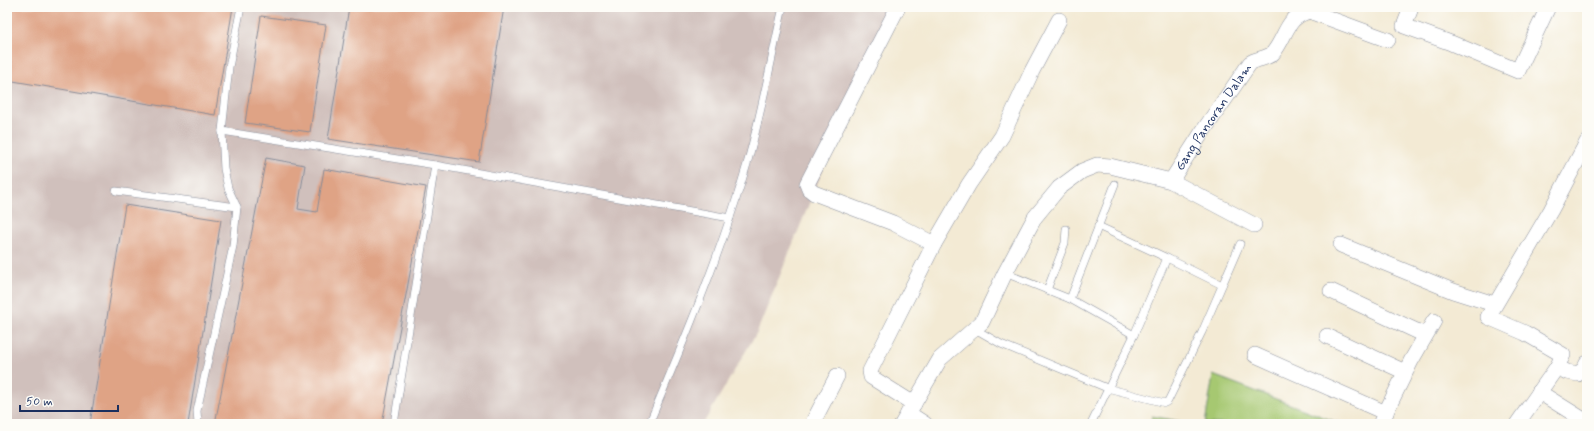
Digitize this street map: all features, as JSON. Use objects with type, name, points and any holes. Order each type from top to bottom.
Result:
[{"type":"street","points":[[898,7],[807,184],[809,189],[814,194],[893,223],[934,244]]},
{"type":"street","points":[[1408,7],[1411,8],[1404,26],[1452,42],[1518,71],[1548,7]]},
{"type":"street","points":[[1309,9],[1388,40]]},
{"type":"street","name":"Gang Pancoran Dalam","points":[[1171,181],[1197,139],[1250,63],[1272,54],[1291,21],[1299,14],[1309,9]]},
{"type":"street","points":[[925,424],[908,414],[871,377],[870,371],[934,244],[969,184],[1002,136],[1032,71],[1059,20]]},
{"type":"street","points":[[1517,424],[1557,368],[1563,356],[1525,333],[1488,317],[1494,304],[1551,210],[1587,142]]},
{"type":"street","points":[[908,414],[940,359],[982,322],[989,311],[1005,273],[1035,217],[1059,188],[1082,171],[1097,165],[1110,166],[1171,181],[1254,225]]},
{"type":"street","points":[[1341,245],[1453,291],[1494,304]]},
{"type":"street","points":[[1331,291],[1425,335]]},
{"type":"street","points":[[1255,356],[1383,418],[1405,372],[1434,321]]},
{"type":"street","points":[[1327,336],[1405,372]]},
{"type":"street","points":[[1557,368],[1578,374],[1584,369],[1587,363]]},
{"type":"street","points":[[812,424],[837,376]]},
{"type":"street","points":[[1539,392],[1587,422]]},
{"type":"lane","points":[[198,424],[198,411],[233,246],[237,207],[228,188],[224,169],[222,132],[229,67],[241,7]]},
{"type":"lane","points":[[649,424],[691,323],[730,218],[748,162],[783,7]]},
{"type":"lane","points":[[222,132],[435,165],[730,218]]},
{"type":"lane","points":[[394,424],[435,165]]},
{"type":"lane","points":[[1070,299],[1115,184]]},
{"type":"lane","points":[[116,191],[237,207]]},
{"type":"lane","points":[[1098,226],[1222,285]]},
{"type":"lane","points":[[1048,290],[1065,243],[1066,229]]},
{"type":"lane","points":[[975,329],[1002,344],[1107,388],[1162,404],[1168,401],[1202,332],[1240,244]]},
{"type":"lane","points":[[1091,424],[1107,388],[1134,335],[1167,258]]},
{"type":"lane","points":[[1005,273],[1070,299],[1134,335]]},
{"type":"shaded area","points":[[7,7],[889,7],[757,332],[703,424],[7,424]]},
{"type":"green space","points":[[1213,375],[1342,424],[1205,424]]},
{"type":"green space","points":[[1152,416],[1194,424],[1150,424]]},
{"type":"building","points":[[7,7],[233,7],[215,115],[7,80]]},
{"type":"building","points":[[349,7],[504,7],[479,162],[328,139]]},
{"type":"building","points":[[261,16],[326,25],[310,132],[245,123]]},
{"type":"building","points":[[266,158],[305,165],[298,209],[317,212],[324,169],[426,187],[382,424],[215,424]]},
{"type":"building","points":[[125,205],[221,220],[188,424],[90,424]]}]
